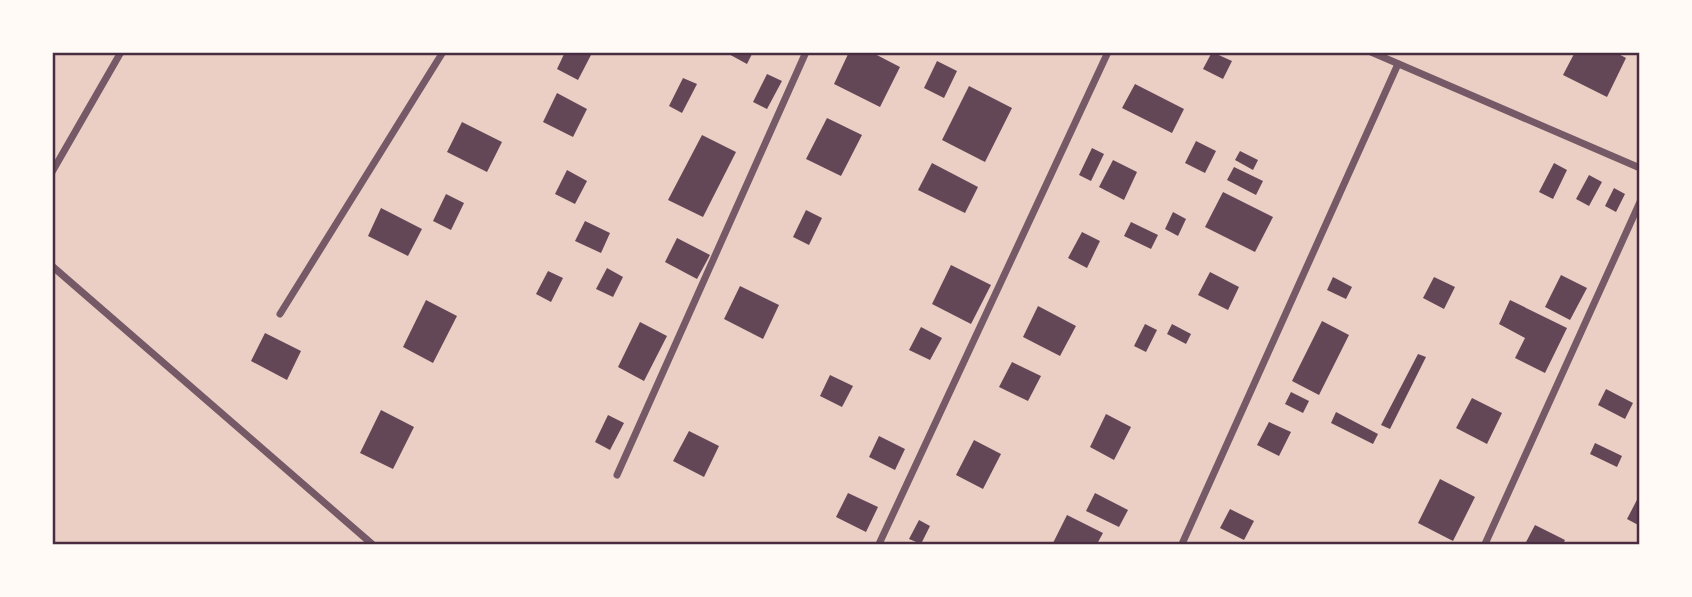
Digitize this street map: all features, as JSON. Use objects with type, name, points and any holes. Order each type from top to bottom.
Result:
[{"type":"street","points":[[52,172],[121,52]]},
{"type":"street","points":[[280,314],[443,52]]},
{"type":"street","points":[[617,475],[806,52]]},
{"type":"street","points":[[879,544],[1108,52]]},
{"type":"street","points":[[1371,52],[1640,168]]},
{"type":"street","points":[[1182,544],[1398,64]]},
{"type":"street","points":[[1485,544],[1640,202]]},
{"type":"street","points":[[52,266],[372,544]]},
{"type":"shaded area","points":[[52,53],[1639,53],[1639,544],[53,544]]},
{"type":"building","points":[[565,52],[591,55],[578,80],[557,69]]},
{"type":"building","points":[[725,52],[753,52],[747,64]]},
{"type":"building","points":[[849,52],[871,52],[900,67],[880,107],[834,84]]},
{"type":"building","points":[[1212,52],[1232,61],[1223,79],[1203,69]]},
{"type":"building","points":[[1575,52],[1615,52],[1626,58],[1607,97],[1563,75]]},
{"type":"building","points":[[937,61],[957,71],[944,98],[924,88]]},
{"type":"building","points":[[767,74],[782,81],[767,109],[753,102]]},
{"type":"building","points":[[683,78],[697,84],[682,113],[669,106]]},
{"type":"building","points":[[1135,84],[1184,109],[1172,133],[1122,108]]},
{"type":"building","points":[[969,86],[1012,108],[985,162],[942,140]]},
{"type":"building","points":[[557,93],[587,109],[573,137],[543,122]]},
{"type":"building","points":[[827,118],[862,135],[841,176],[806,159]]},
{"type":"building","points":[[462,122],[502,142],[487,172],[447,152]]},
{"type":"building","points":[[702,135],[736,152],[703,217],[668,200]]},
{"type":"building","points":[[1196,141],[1216,151],[1205,173],[1185,163]]},
{"type":"building","points":[[1092,148],[1104,154],[1091,181],[1079,175]]},
{"type":"building","points":[[1240,151],[1258,160],[1253,170],[1235,160]]},
{"type":"building","points":[[1113,160],[1137,172],[1124,200],[1099,187]]},
{"type":"building","points":[[932,163],[978,187],[965,213],[918,190]]},
{"type":"building","points":[[1554,163],[1567,170],[1553,199],[1539,192]]},
{"type":"building","points":[[1234,167],[1263,181],[1256,195],[1227,180]]},
{"type":"building","points":[[567,170],[587,181],[575,204],[555,194]]},
{"type":"building","points":[[1589,175],[1602,182],[1589,206],[1576,199]]},
{"type":"building","points":[[1614,188],[1625,194],[1616,212],[1605,206]]},
{"type":"building","points":[[1223,192],[1273,217],[1255,252],[1205,227]]},
{"type":"building","points":[[446,194],[464,203],[451,230],[433,221]]},
{"type":"building","points":[[381,208],[422,229],[408,256],[368,236]]},
{"type":"building","points":[[806,210],[822,218],[809,245],[793,237]]},
{"type":"building","points":[[1173,212],[1186,219],[1178,236],[1165,229]]},
{"type":"building","points":[[585,221],[610,233],[601,253],[575,241]]},
{"type":"building","points":[[1131,222],[1158,235],[1151,249],[1124,236]]},
{"type":"building","points":[[1082,232],[1100,241],[1087,268],[1068,258]]},
{"type":"building","points":[[677,238],[710,255],[697,279],[665,262]]},
{"type":"building","points":[[951,265],[991,285],[971,324],[932,304]]},
{"type":"building","points":[[607,268],[623,277],[613,297],[596,289]]},
{"type":"building","points":[[548,271],[563,278],[551,302],[536,294]]},
{"type":"building","points":[[1210,272],[1239,287],[1228,310],[1198,295]]},
{"type":"building","points":[[1561,275],[1587,288],[1570,320],[1545,307]]},
{"type":"building","points":[[1333,277],[1352,287],[1346,299],[1327,290]]},
{"type":"building","points":[[1434,277],[1455,287],[1444,309],[1423,298]]},
{"type":"building","points":[[740,286],[779,305],[763,339],[724,319]]},
{"type":"building","points":[[426,300],[457,316],[433,363],[403,347]]},
{"type":"building","points":[[1510,300],[1567,328],[1545,373],[1515,358],[1525,338],[1499,324]]},
{"type":"building","points":[[1038,306],[1076,326],[1060,356],[1023,337]]},
{"type":"building","points":[[1322,321],[1349,335],[1319,395],[1292,381]]},
{"type":"building","points":[[640,322],[667,336],[644,381],[618,367]]},
{"type":"building","points":[[1145,324],[1157,330],[1146,352],[1134,346]]},
{"type":"building","points":[[1172,324],[1191,334],[1186,344],[1167,334]]},
{"type":"building","points":[[921,327],[942,338],[930,360],[909,350]]},
{"type":"building","points":[[265,333],[301,351],[287,380],[251,361]]},
{"type":"building","points":[[1418,354],[1426,357],[1390,429],[1381,425]]},
{"type":"building","points":[[1012,362],[1041,376],[1028,401],[999,387]]},
{"type":"building","points":[[830,375],[853,386],[842,407],[820,396]]},
{"type":"building","points":[[1606,389],[1633,403],[1625,419],[1598,405]]},
{"type":"building","points":[[1291,392],[1309,401],[1303,413],[1285,404]]},
{"type":"building","points":[[1472,398],[1502,413],[1487,444],[1456,428]]},
{"type":"building","points":[[381,410],[414,427],[393,469],[360,453]]},
{"type":"building","points":[[1336,412],[1378,434],[1373,444],[1331,423]]},
{"type":"building","points":[[1106,414],[1131,427],[1114,460],[1090,447]]},
{"type":"building","points":[[608,415],[624,423],[610,450],[595,442]]},
{"type":"building","points":[[1269,422],[1291,432],[1279,456],[1257,445]]},
{"type":"building","points":[[689,431],[719,446],[704,477],[673,461]]},
{"type":"building","points":[[879,436],[905,449],[895,470],[869,457]]},
{"type":"building","points":[[974,440],[1001,454],[983,489],[956,475]]},
{"type":"building","points":[[1595,443],[1622,456],[1617,467],[1590,454]]},
{"type":"building","points":[[1440,479],[1475,497],[1453,541],[1418,523]]},
{"type":"building","points":[[848,493],[878,507],[866,532],[836,517]]},
{"type":"building","points":[[1095,493],[1128,510],[1119,527],[1086,511]]},
{"type":"building","points":[[1640,494],[1640,526],[1627,519]]},
{"type":"building","points":[[1230,509],[1254,521],[1244,540],[1220,528]]},
{"type":"building","points":[[1067,515],[1103,533],[1097,544],[1053,543]]},
{"type":"building","points":[[919,520],[930,526],[921,544],[909,539]]},
{"type":"building","points":[[1535,525],[1565,540],[1563,544],[1525,544]]}]
